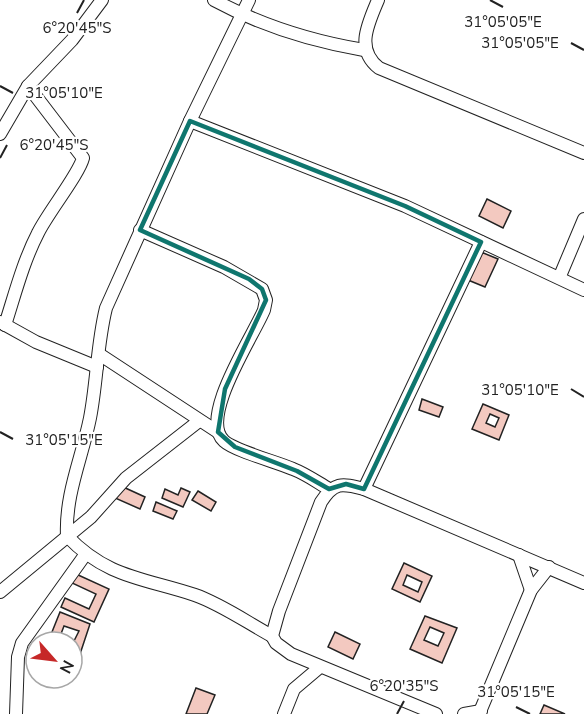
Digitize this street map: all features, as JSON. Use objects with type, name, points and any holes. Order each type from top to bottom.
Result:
[{"type":"street","points":[[0,134],[28,86],[72,40],[102,0]]},
{"type":"street","points":[[214,0],[242,15],[302,38],[364,50]]},
{"type":"street","points":[[249,0],[190,121],[106,309],[90,419],[69,493],[67,536],[85,555],[132,578],[195,595],[272,636],[291,654],[436,714]]},
{"type":"street","points":[[378,0],[366,30],[364,50],[371,61],[386,71],[584,153]]},
{"type":"street","points":[[28,86],[83,158],[79,169],[54,204],[36,235],[2,323],[36,342],[98,361],[218,432],[224,441],[297,471],[329,489]]},
{"type":"street","points":[[190,121],[405,207],[560,276],[584,290]]},
{"type":"street","points":[[560,276],[584,219]]},
{"type":"street","points":[[140,230],[224,267],[262,289],[266,300],[264,310],[225,389],[217,419],[218,432]]},
{"type":"street","points":[[364,489],[481,242]]},
{"type":"street","points":[[0,592],[97,512],[126,478],[199,421]]},
{"type":"street","points":[[272,636],[276,618],[321,502],[329,489],[346,484],[364,489],[584,583]]},
{"type":"street","points":[[16,714],[17,666],[22,643],[85,555]]},
{"type":"street","points":[[519,555],[531,590]]},
{"type":"street","points":[[464,714],[480,712],[531,590],[549,567]]},
{"type":"street","points":[[284,714],[294,688],[320,667]]},
{"type":"highlighted area","points":[[190,121],[405,206],[481,242],[364,489],[346,484],[329,489],[297,471],[235,447],[218,432],[225,389],[266,300],[262,289],[249,279],[140,230]]},
{"type":"building","points":[[487,199],[511,211],[503,228],[479,216]]},
{"type":"building","points":[[481,252],[498,259],[485,287],[468,280]]},
{"type":"building","points":[[422,399],[443,407],[439,417],[419,410]]},
{"type":"building","points":[[483,404],[509,415],[499,440],[472,429]],"holes":[[[490,414],[499,418],[495,427],[486,423]]]},
{"type":"building","points":[[121,486],[145,497],[140,509],[115,498]]},
{"type":"building","points":[[181,488],[190,492],[183,507],[162,498],[165,489],[178,495]]},
{"type":"building","points":[[198,491],[216,502],[211,511],[192,500]]},
{"type":"building","points":[[156,502],[177,511],[173,519],[153,511]]},
{"type":"building","points":[[404,563],[432,576],[420,602],[392,589]],"holes":[[[407,575],[422,582],[418,592],[403,585]]]},
{"type":"building","points":[[76,574],[109,589],[94,622],[61,607],[65,598],[89,609],[96,594],[72,583]]},
{"type":"building","points":[[60,612],[90,624],[84,642],[84,630],[64,626],[62,630],[53,630]]},
{"type":"building","points":[[425,616],[457,628],[442,663],[410,649]],"holes":[[[430,627],[444,633],[438,646],[424,640]]]},
{"type":"building","points":[[335,632],[360,644],[353,659],[328,647]]},
{"type":"building","points":[[196,688],[215,695],[207,714],[186,714]]},
{"type":"building","points":[[544,705],[565,714],[540,714]]}]
